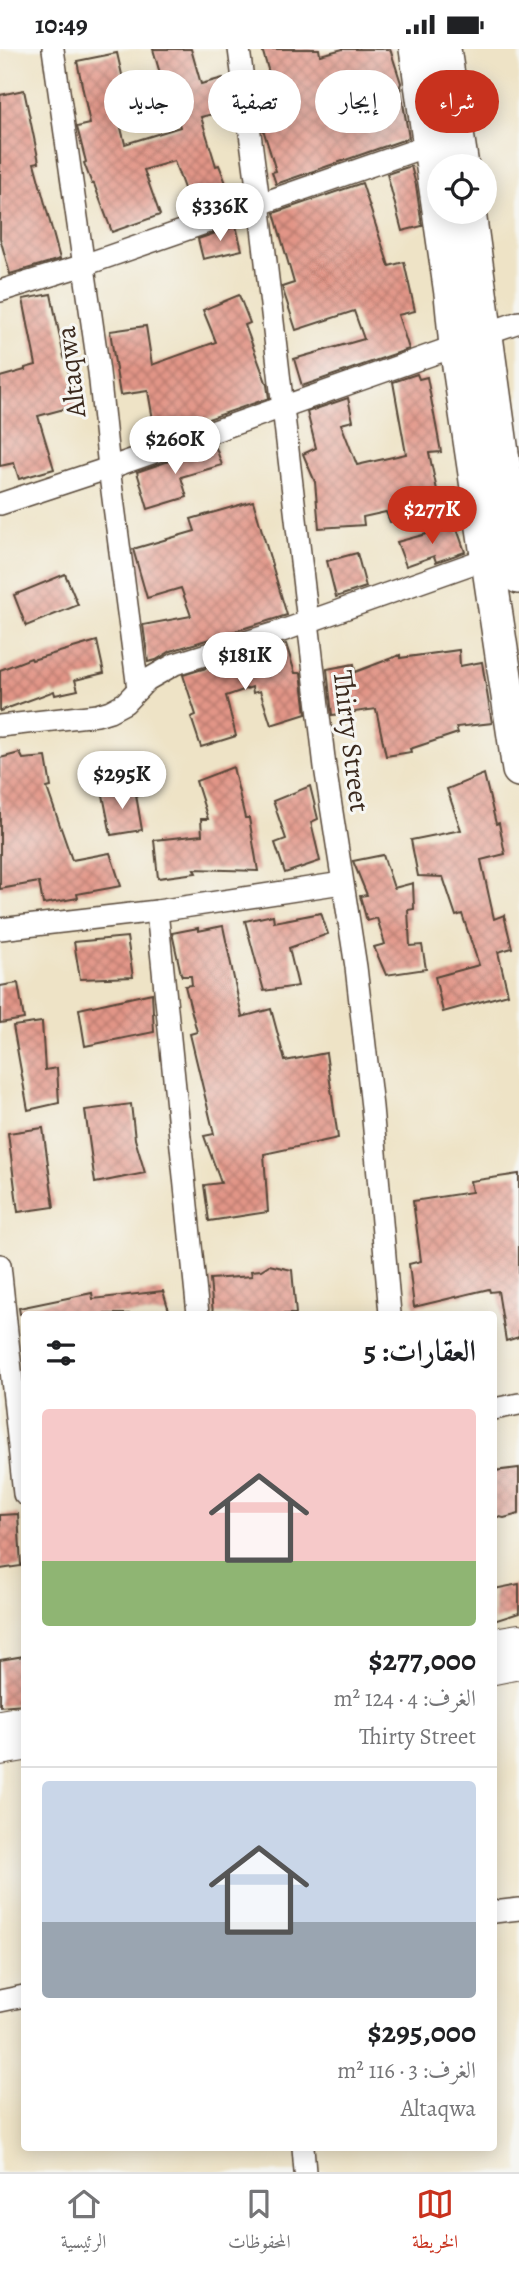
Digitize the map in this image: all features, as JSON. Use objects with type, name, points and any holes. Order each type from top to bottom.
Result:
[{"type":"main road","points":[[416,49],[429,145],[466,291],[487,333],[512,550],[519,770]]},
{"type":"main road","points":[[444,49],[460,154]]},
{"type":"main road","points":[[469,224],[466,291],[456,347],[512,550]]},
{"type":"main road","points":[[497,1643],[519,1639]]},
{"type":"main road","points":[[497,1668],[519,1664]]},
{"type":"main road","points":[[0,1725],[21,1722]]},
{"type":"main road","points":[[0,1750],[21,1746]]},
{"type":"street","name":"Altaqwa","points":[[53,49],[99,372],[138,689]]},
{"type":"street","name":"Thirty Street","points":[[239,49],[260,202],[325,767],[356,967],[390,1311]]},
{"type":"street","points":[[0,291],[84,265],[429,145]]},
{"type":"street","points":[[487,333],[519,322]]},
{"type":"street","points":[[0,504],[456,347]]},
{"type":"street","points":[[0,726],[97,715],[125,703],[158,673],[175,664],[309,622],[512,550]]},
{"type":"street","points":[[0,929],[157,911],[342,883]]},
{"type":"street","points":[[157,911],[198,1311]]},
{"type":"street","points":[[0,1265],[10,1450],[21,1485]]},
{"type":"street","points":[[497,1408],[519,1404]]},
{"type":"street","points":[[497,1912],[519,1909]]},
{"type":"street","points":[[0,2001],[21,1997]]},
{"type":"street","points":[[303,2151],[305,2172]]},
{"type":"building","points":[[153,49],[191,49],[201,84],[208,82],[208,115],[201,117],[216,166],[219,165],[232,199],[193,213],[174,161],[144,170],[160,215],[112,232],[84,163],[86,162],[77,127],[90,124],[77,61],[117,53],[121,70],[104,70],[104,133],[122,133],[125,144],[161,133],[194,133],[194,70],[159,70]]},
{"type":"building","points":[[262,49],[319,49],[320,55],[343,49],[390,49],[397,70],[315,70],[315,133],[401,133],[401,92],[409,138],[276,184],[272,172],[276,171],[264,133],[301,133],[301,70],[268,70]]},
{"type":"building","points":[[24,90],[39,162],[34,163],[60,259],[10,274],[0,238],[0,95]]},
{"type":"building","points":[[411,166],[422,226],[402,231],[387,174]]},
{"type":"building","points":[[362,183],[389,266],[404,262],[415,311],[398,315],[409,349],[302,386],[294,359],[364,339],[354,311],[296,330],[282,287],[294,283],[274,213]]},
{"type":"building","points":[[236,226],[242,250],[203,259],[198,239]]},
{"type":"building","points":[[51,294],[64,357],[79,405],[38,416],[54,469],[19,479],[14,463],[0,466],[0,377],[36,365],[23,299]]},
{"type":"building","points":[[239,295],[250,323],[245,325],[267,385],[269,398],[156,437],[148,391],[120,395],[110,331],[146,326],[152,365],[216,342],[203,310]]},
{"type":"building","points":[[417,374],[419,379],[427,377],[441,452],[429,453],[443,518],[390,522],[386,512],[363,517],[364,525],[319,528],[315,482],[303,454],[316,448],[307,412],[348,398],[353,421],[341,424],[357,465],[406,454],[393,382]]},
{"type":"building","points":[[215,445],[222,465],[181,477],[187,497],[148,509],[137,472]]},
{"type":"building","points":[[253,501],[287,615],[171,651],[148,662],[143,625],[191,616],[181,588],[147,598],[133,549],[195,531],[191,519]]},
{"type":"building","points":[[456,526],[465,552],[436,562],[434,556],[406,566],[397,542]]},
{"type":"building","points":[[357,553],[366,587],[336,597],[327,561]]},
{"type":"building","points":[[65,574],[78,605],[26,626],[14,595]]},
{"type":"building","points":[[97,641],[104,673],[75,680],[78,690],[55,695],[54,691],[0,711],[0,670],[31,658],[32,660]]},
{"type":"building","points":[[286,644],[295,673],[301,673],[306,714],[271,725],[260,691],[253,693],[252,687],[226,696],[236,736],[201,747],[191,717],[196,715],[183,675]]},
{"type":"building","points":[[459,650],[460,666],[482,662],[492,723],[456,727],[458,733],[410,749],[411,752],[386,756],[376,709],[332,715],[327,669],[354,664],[355,672],[400,655],[400,658]]},
{"type":"building","points":[[20,753],[23,759],[46,757],[51,787],[47,788],[72,860],[110,853],[121,886],[43,904],[39,882],[0,889],[0,758]]},
{"type":"building","points":[[233,767],[245,818],[249,818],[258,871],[194,869],[196,873],[158,878],[154,840],[202,835],[201,819],[208,819],[196,781]]},
{"type":"building","points":[[484,774],[505,854],[481,860],[494,919],[504,915],[512,948],[498,952],[508,994],[443,1012],[435,977],[479,965],[462,914],[456,916],[443,877],[418,876],[411,840],[461,830],[447,789]]},
{"type":"building","points":[[310,786],[318,819],[311,822],[320,861],[285,873],[275,843],[286,839],[273,801]]},
{"type":"building","points":[[135,789],[142,830],[111,835],[102,790]]},
{"type":"building","points":[[383,855],[394,888],[413,883],[414,909],[408,910],[410,946],[422,945],[426,969],[386,975],[374,947],[385,944],[377,918],[367,921],[360,896],[367,895],[353,861]]},
{"type":"building","points":[[321,913],[328,934],[289,948],[298,986],[264,991],[245,921],[273,915],[274,922]]},
{"type":"building","points":[[223,926],[242,1017],[271,1009],[285,1061],[326,1053],[338,1138],[264,1154],[268,1212],[209,1221],[204,1185],[221,1183],[204,1136],[214,1134],[190,1034],[197,1032],[185,986],[192,985],[191,976],[181,974],[172,933]]},
{"type":"building","points":[[127,937],[133,977],[80,979],[74,942]]},
{"type":"building","points":[[18,983],[24,1019],[0,1023],[0,986]]},
{"type":"building","points":[[152,993],[154,1032],[85,1046],[79,1009]]},
{"type":"building","points":[[42,1022],[45,1070],[57,1068],[59,1103],[28,1110],[13,1026]]},
{"type":"building","points":[[131,1104],[135,1139],[145,1173],[95,1183],[85,1110]]},
{"type":"building","points":[[43,1128],[54,1207],[18,1212],[8,1133]]},
{"type":"building","points":[[519,1174],[519,1337],[506,1341],[498,1291],[490,1292],[489,1289],[414,1307],[409,1264],[421,1261],[413,1201],[472,1192],[470,1181]]},
{"type":"building","points":[[269,1265],[292,1270],[296,1311],[213,1311],[210,1279],[252,1276],[251,1271],[261,1270]]},
{"type":"building","points":[[163,1291],[169,1311],[21,1311],[20,1314],[19,1308],[92,1293],[93,1299]]},
{"type":"building","points":[[519,1468],[519,1514],[504,1518],[497,1517],[497,1471]]},
{"type":"building","points":[[18,1514],[21,1566],[0,1569],[0,1515]]},
{"type":"building","points":[[519,1584],[519,1613],[497,1620],[497,1588]]},
{"type":"building","points":[[21,1656],[21,1704],[0,1706],[0,1660]]}]
